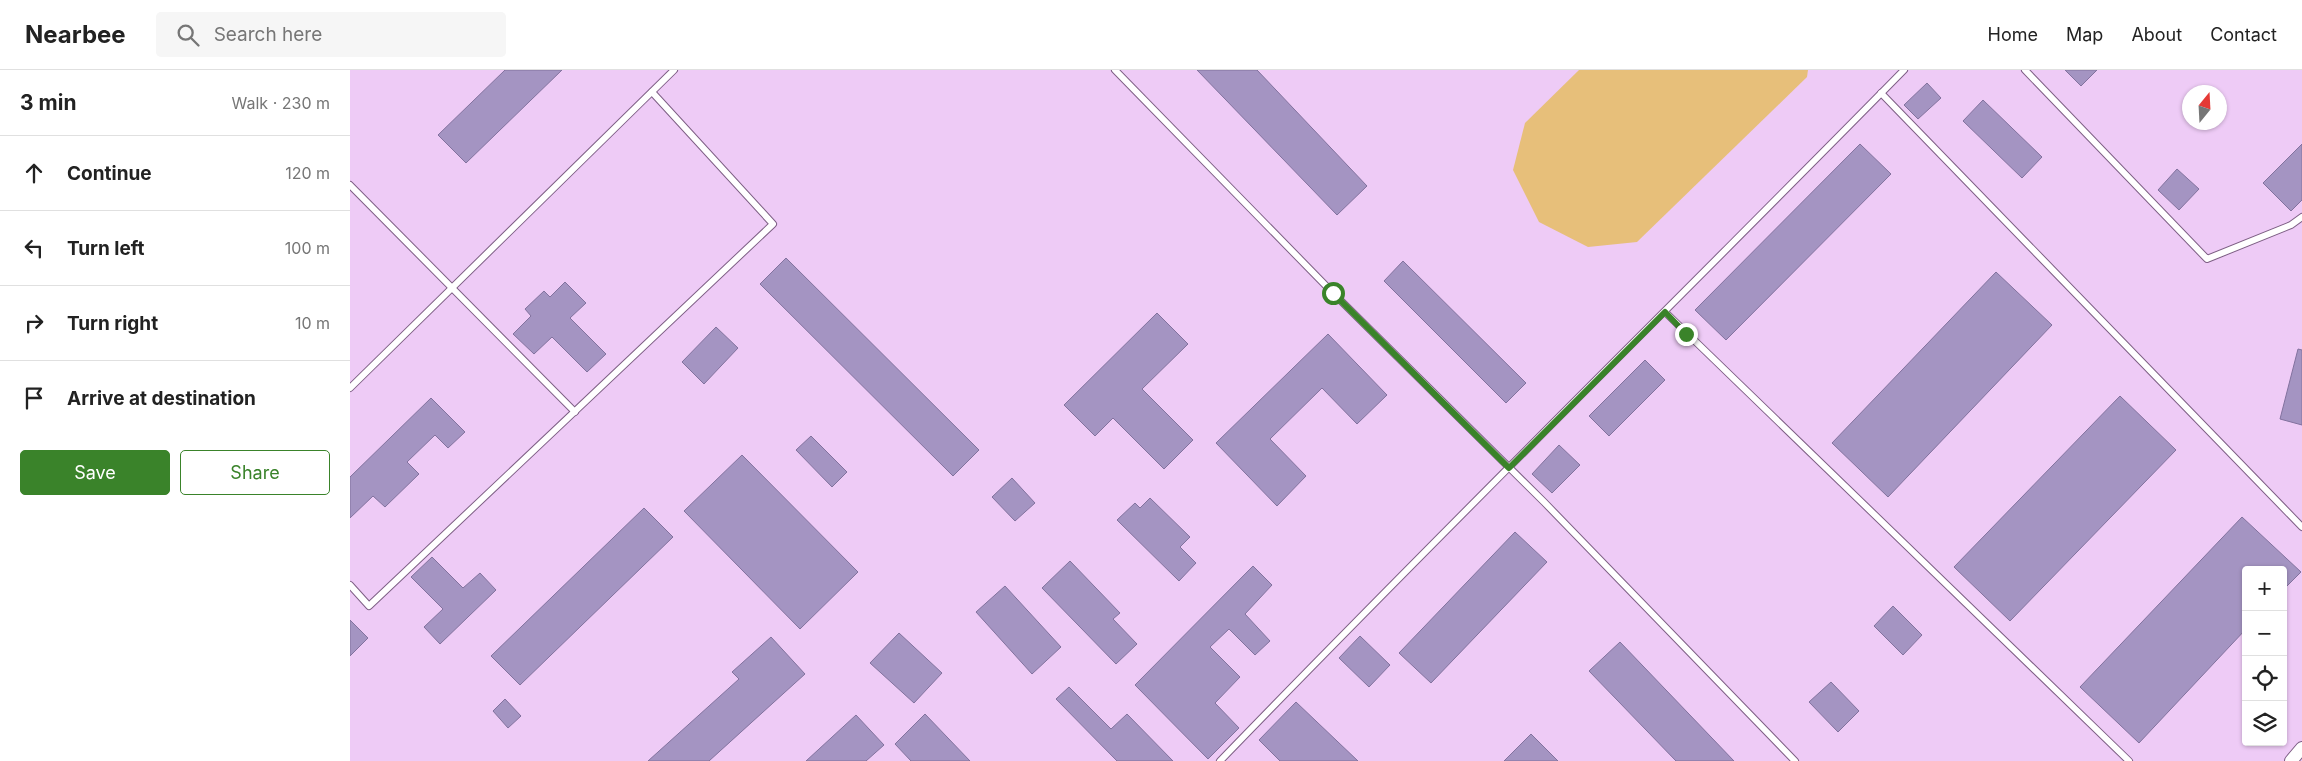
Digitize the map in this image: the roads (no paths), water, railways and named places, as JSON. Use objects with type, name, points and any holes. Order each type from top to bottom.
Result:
[{"type":"street","points":[[2291,761],[2302,748]]},
{"type":"lane","points":[[350,388],[674,70]]},
{"type":"lane","points":[[1116,70],[1333,293],[1509,468],[1795,761]]},
{"type":"lane","points":[[1220,761],[1351,625],[1665,312],[1904,70]]},
{"type":"lane","points":[[2025,70],[2206,259],[2291,225],[2302,217]]},
{"type":"lane","points":[[350,585],[369,606],[773,224],[652,92]]},
{"type":"lane","points":[[1881,93],[2302,527]]},
{"type":"lane","points":[[350,185],[574,412]]},
{"type":"lane","points":[[1665,312],[2129,761]]}]
